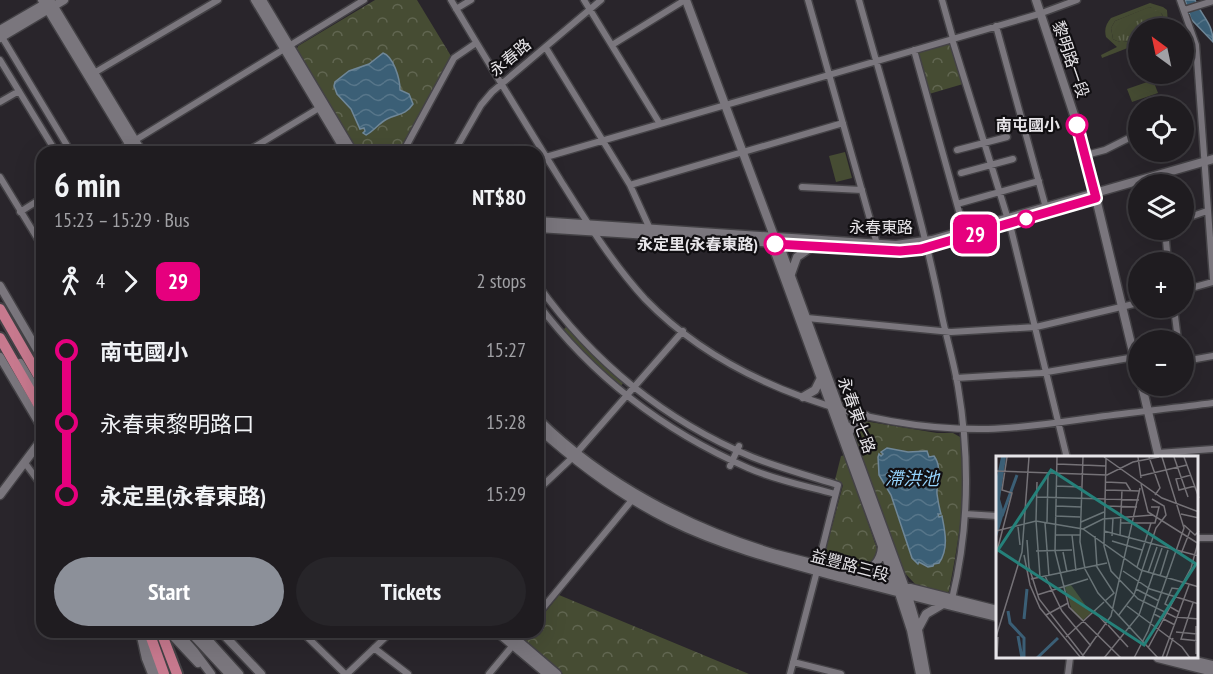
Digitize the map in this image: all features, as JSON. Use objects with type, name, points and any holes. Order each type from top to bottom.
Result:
[{"type":"highway","points":[[0,311],[36,374]]},
{"type":"highway","points":[[0,338],[36,401]]},
{"type":"highway","points":[[151,638],[164,674]]},
{"type":"highway","points":[[163,638],[177,674]]},
{"type":"street","points":[[64,0],[49,3],[1,35],[67,146]]},
{"type":"street","points":[[94,73],[218,0]]},
{"type":"street","points":[[255,0],[349,146]]},
{"type":"street","points":[[262,0],[319,108],[342,146]]},
{"type":"street","points":[[133,145],[364,0]]},
{"type":"street","points":[[451,0],[539,146]]},
{"type":"street","points":[[456,9],[471,0]]},
{"type":"street","points":[[584,0],[660,124]]},
{"type":"street","name":"永春路","points":[[457,146],[481,105],[501,84],[601,0]]},
{"type":"street","points":[[612,45],[686,0]]},
{"type":"street","name":"永春東七路","points":[[686,0],[724,106],[807,318],[882,547],[918,630],[926,674]]},
{"type":"street","points":[[808,0],[877,244]]},
{"type":"street","points":[[859,0],[927,244],[956,378],[964,429],[965,514],[952,599]]},
{"type":"street","points":[[942,0],[1036,327],[1066,456]]},
{"type":"street","name":"黎明路一段","points":[[1036,0],[1086,155],[1128,330]]},
{"type":"street","points":[[546,158],[1039,14],[1077,0]]},
{"type":"street","points":[[1194,287],[1213,281],[1208,211],[1209,163],[1204,141],[1196,45],[1184,5],[1213,1]]},
{"type":"street","points":[[49,3],[94,73],[133,145]]},
{"type":"street","points":[[49,3],[133,145]]},
{"type":"street","points":[[996,26],[1046,208]]},
{"type":"street","points":[[406,146],[453,58],[476,43]]},
{"type":"street","points":[[546,48],[630,185],[650,229]]},
{"type":"street","points":[[914,50],[965,234]]},
{"type":"street","points":[[0,60],[52,146]]},
{"type":"street","points":[[0,102],[19,91]]},
{"type":"street","points":[[256,146],[319,108]]},
{"type":"street","points":[[630,185],[843,123]]},
{"type":"street","points":[[957,150],[1007,137]]},
{"type":"street","points":[[1086,155],[1105,150],[1128,138]]},
{"type":"street","points":[[1204,141],[1213,140]]},
{"type":"street","points":[[544,155],[621,271],[646,300],[683,331],[723,359],[769,383],[803,397],[866,416],[910,424],[964,429],[1058,423],[1147,410],[1213,404]]},
{"type":"street","points":[[962,173],[1013,159]]},
{"type":"street","points":[[1175,174],[1209,163]]},
{"type":"street","name":"永春東路","points":[[544,228],[650,229],[814,246],[900,251],[1209,163]]},
{"type":"street","points":[[0,177],[36,237]]},
{"type":"street","points":[[957,204],[1039,181]]},
{"type":"street","points":[[802,187],[862,190]]},
{"type":"street","name":"永春東路","points":[[1007,222],[1046,208],[1128,188]]},
{"type":"street","points":[[20,212],[36,202]]},
{"type":"street","points":[[1194,216],[1208,211]]},
{"type":"street","name":"永春東路","points":[[544,222],[776,241],[927,244]]},
{"type":"street","name":"永春東七路","points":[[776,241],[775,252],[821,378],[849,435],[902,591],[920,674]]},
{"type":"street","points":[[791,274],[797,257],[814,246]]},
{"type":"street","points":[[0,286],[36,348]]},
{"type":"street","points":[[544,293],[590,348],[634,388],[685,423],[788,470],[838,484],[790,674]]},
{"type":"street","points":[[807,318],[946,332],[1036,327],[1128,306]]},
{"type":"street","points":[[544,312],[574,347],[627,396],[680,433],[732,463],[835,494]]},
{"type":"street","points":[[557,328],[566,321]]},
{"type":"street","points":[[0,329],[36,389]]},
{"type":"street","points":[[544,484],[575,455],[683,331]]},
{"type":"street","points":[[1194,359],[1213,356]]},
{"type":"street","points":[[0,357],[36,418]]},
{"type":"street","points":[[956,378],[1046,373],[1128,358]]},
{"type":"street","points":[[803,397],[815,390],[821,378]]},
{"type":"street","points":[[765,392],[769,383]]},
{"type":"street","points":[[1144,396],[1158,455],[1213,449]]},
{"type":"street","points":[[849,435],[853,425],[866,416]]},
{"type":"street","points":[[680,433],[685,423]]},
{"type":"street","name":"益豐路三段","points":[[544,425],[575,455],[627,488],[742,550],[902,591],[952,599],[996,610]]},
{"type":"street","name":"益豐路三段","points":[[544,432],[632,500],[701,526]]},
{"type":"street","points":[[732,463],[739,448]]},
{"type":"street","points":[[0,505],[36,449]]},
{"type":"street","points":[[0,495],[36,454]]},
{"type":"street","points":[[26,465],[36,478]]},
{"type":"street","points":[[784,480],[788,470]]},
{"type":"street","points":[[544,607],[632,500]]},
{"type":"street","points":[[965,514],[996,516]]},
{"type":"street","points":[[1198,537],[1213,538]]},
{"type":"street","points":[[857,575],[874,566],[882,547]]},
{"type":"street","name":"益豐路三段","points":[[817,568],[857,575],[943,604],[996,617]]},
{"type":"street","points":[[918,630],[926,614],[943,604]]},
{"type":"street","points":[[141,638],[145,659],[151,674]]},
{"type":"street","points":[[142,638],[157,674]]},
{"type":"street","points":[[174,638],[195,661],[208,671]]},
{"type":"street","points":[[182,638],[208,671]]},
{"type":"street","points":[[196,638],[229,674]]},
{"type":"street","points":[[206,638],[239,674]]},
{"type":"street","points":[[227,638],[261,674]]},
{"type":"street","points":[[308,638],[346,674],[385,638]]},
{"type":"street","points":[[508,638],[557,674]]},
{"type":"street","points":[[512,638],[547,674]]},
{"type":"street","points":[[489,674],[519,638]]},
{"type":"street","points":[[374,648],[408,674]]},
{"type":"street","points":[[1068,674],[1070,659]]},
{"type":"street","points":[[1168,659],[1197,665],[1213,665]]},
{"type":"street","points":[[793,662],[841,674]]},
{"type":"street","points":[[1197,665],[1213,672]]},
{"type":"green space","points":[[375,0],[417,0],[451,56],[403,146],[354,146],[297,49],[298,46]]},
{"type":"green space","points":[[1150,3],[1167,10],[1168,18],[1163,18],[1162,14],[1150,7],[1115,21],[1111,28],[1113,39],[1128,41],[1128,48],[1102,58],[1101,55],[1117,47],[1106,37],[1106,27],[1111,18]]},
{"type":"green space","points":[[1149,7],[1160,12],[1163,18],[1128,18],[1128,41],[1126,42],[1113,39],[1111,28],[1115,21]]},
{"type":"green space","points":[[951,42],[963,84],[929,94],[917,53]]},
{"type":"green space","points":[[1141,84],[1155,84],[1158,93],[1149,96],[1130,96],[1127,89]]},
{"type":"green space","points":[[845,152],[852,178],[836,182],[829,156]]},
{"type":"green space","points":[[566,327],[624,382],[620,387],[598,368],[563,330]]},
{"type":"green space","points":[[864,421],[937,433],[953,433],[960,437],[963,494],[959,534],[947,594],[916,585],[902,570],[854,435],[856,426]]},
{"type":"green space","points":[[845,455],[878,552],[868,568],[862,571],[842,568],[823,560],[843,485],[835,480],[841,456]]},
{"type":"green space","points":[[559,595],[749,674],[563,674],[527,644],[525,638],[544,638],[544,614]]},
{"type":"water","points":[[1185,0],[1195,0],[1209,25],[1213,42],[1194,22],[1194,18],[1191,18]]},
{"type":"water","points":[[383,53],[390,58],[395,68],[400,90],[409,94],[413,104],[366,135],[363,133],[364,128],[360,129],[351,109],[337,94],[334,86],[335,82],[349,71],[369,64]]},
{"type":"water","name":"滯洪池","points":[[887,448],[908,452],[927,451],[929,457],[934,456],[937,461],[939,470],[937,494],[941,514],[938,514],[939,517],[942,516],[945,540],[942,558],[933,566],[928,567],[919,562],[918,564],[912,558],[891,495],[879,475],[878,457]]},
{"type":"bus line","name":"29","points":[[775,244],[900,251],[921,249],[1096,198],[1077,125]]},
{"type":"place","name":"南屯國小","points":[[1077,125]]},
{"type":"place","name":"永定里(永春東路)","points":[[775,244]]}]
